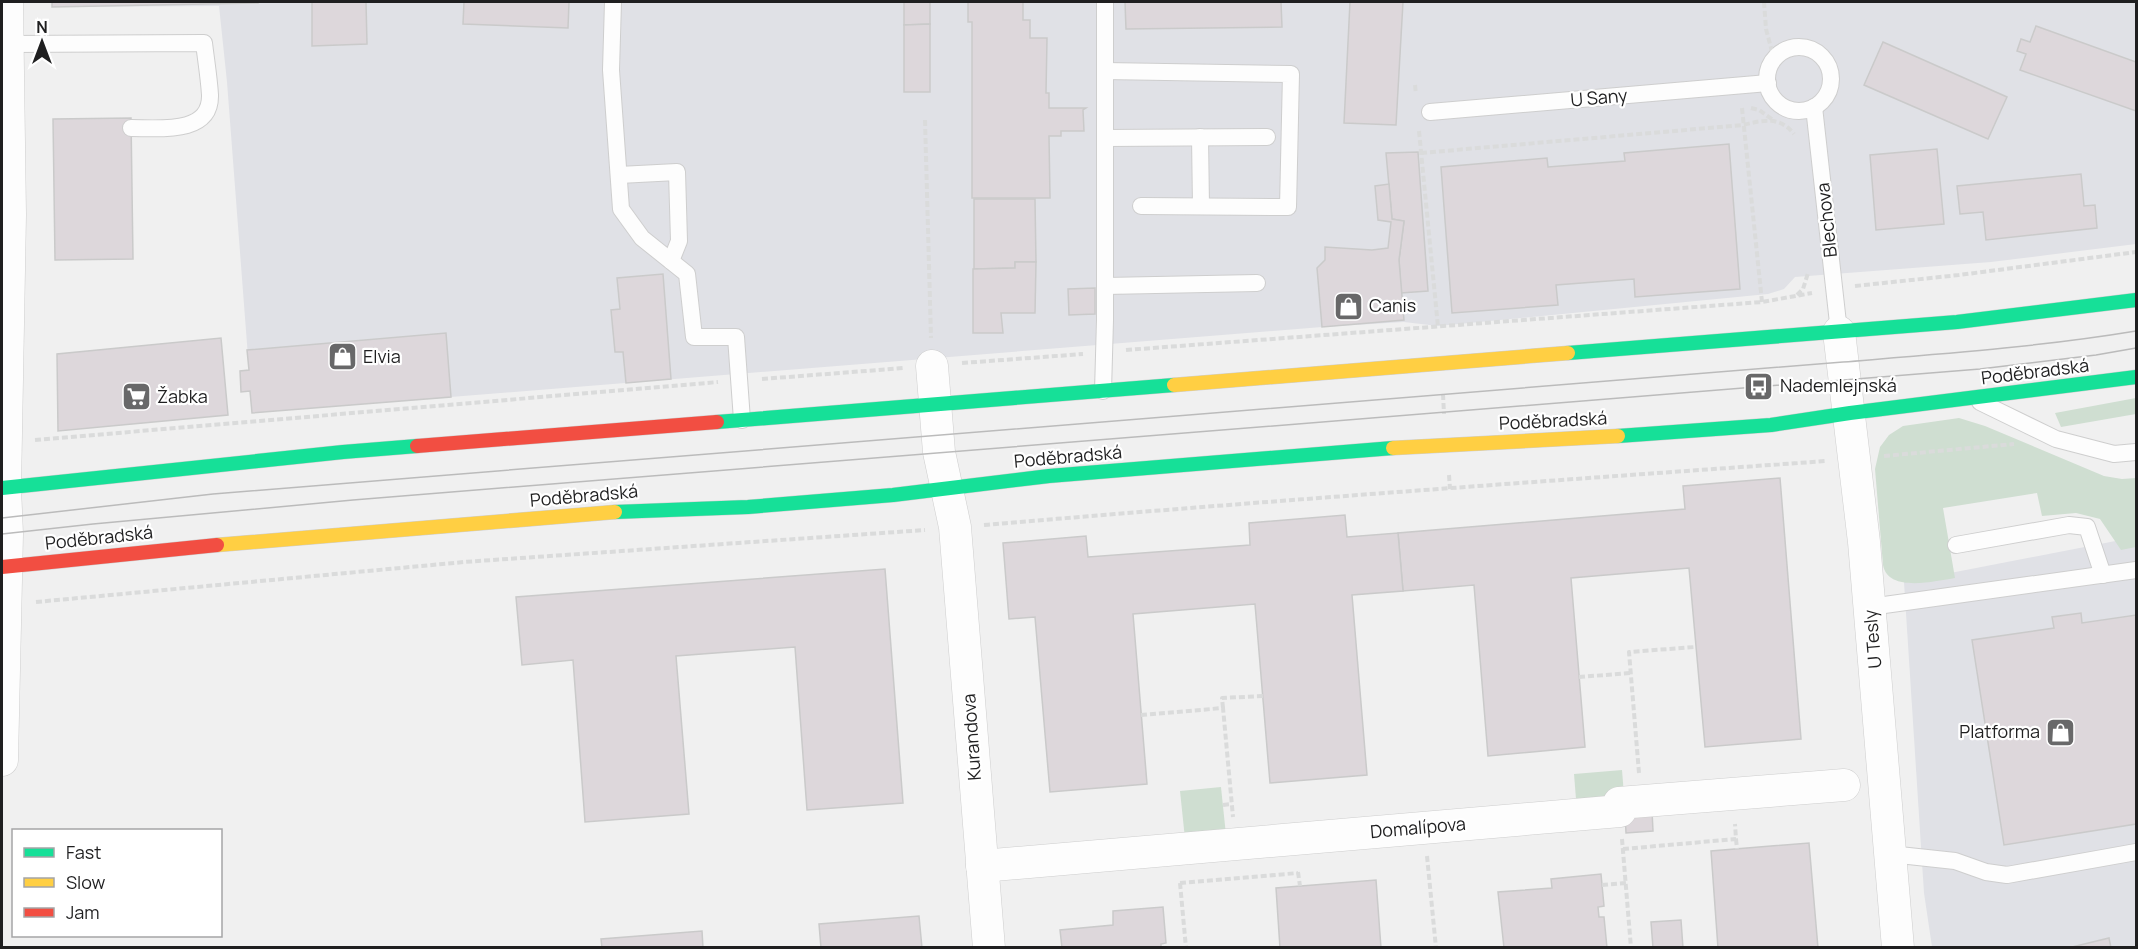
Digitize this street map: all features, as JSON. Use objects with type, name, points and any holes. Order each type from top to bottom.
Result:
[{"type":"main road","points":[[3,488],[343,452],[1957,322],[2136,300]]},
{"type":"main road","name":"Poděbradská","points":[[4,567],[170,549],[634,510],[748,507],[1049,476],[1446,444],[1771,425],[2136,377]]},
{"type":"street","points":[[2,760],[6,607],[3,488],[6,442],[9,215],[7,2]]},
{"type":"street","name":"U Tesly","points":[[1839,332],[1856,458],[1898,948]]},
{"type":"street","name":"Kurandova","points":[[932,366],[939,452],[955,527],[989,948]]},
{"type":"street","name":"Domalípova","points":[[982,866],[1425,827],[1844,785]]},
{"type":"lane","points":[[613,2],[611,70],[621,209],[642,238],[687,274],[694,337],[736,337],[742,420]]},
{"type":"lane","points":[[1103,391],[1105,2]]},
{"type":"lane","points":[[8,44],[204,43],[210,97],[206,112],[200,120],[179,127],[131,128]]},
{"type":"lane","points":[[1792,47],[1812,49],[1821,54],[1831,72],[1832,82],[1823,101],[1804,111],[1783,107],[1769,90],[1769,69],[1773,59],[1792,47]]},
{"type":"lane","points":[[1105,71],[1291,74],[1288,207],[1142,206]]},
{"type":"lane","name":"U Sany","points":[[1430,112],[1768,83]]},
{"type":"lane","name":"Blechova","points":[[1815,107],[1839,332]]},
{"type":"lane","points":[[1105,138],[1267,136]]},
{"type":"lane","points":[[1200,137],[1201,206]]},
{"type":"lane","points":[[619,175],[677,172],[680,241],[671,261]]},
{"type":"lane","points":[[1105,286],[1257,283]]},
{"type":"lane","points":[[1971,398],[2056,439],[2114,454],[2136,452]]},
{"type":"lane","points":[[1956,545],[2069,525],[2087,527],[2103,575]]},
{"type":"lane","points":[[1870,607],[2136,570]]},
{"type":"lane","points":[[1890,854],[1955,861],[1986,873],[2007,875],[2136,852]]},
{"type":"path","points":[[1764,2],[1766,29],[1773,59]]},
{"type":"path","points":[[1415,85],[1416,96]]},
{"type":"path","points":[[1762,303],[1741,106],[1759,110],[1773,120],[1782,123],[1795,136]]},
{"type":"path","points":[[925,120],[932,366]]},
{"type":"path","points":[[1421,153],[1743,125],[1762,120],[1773,120]]},
{"type":"path","points":[[1419,130],[1438,326],[1450,489]]},
{"type":"path","points":[[6,442],[739,380],[1762,303],[1834,288],[1959,275],[2136,252]]},
{"type":"path","points":[[1797,295],[1803,289],[1809,271]]},
{"type":"path","points":[[955,527],[1291,499],[1994,447],[2056,439]]},
{"type":"path","points":[[6,607],[39,601],[464,562],[889,533]]},
{"type":"path","points":[[1631,948],[1623,849],[1631,806],[1629,652],[1695,647]]},
{"type":"path","points":[[1579,677],[1631,673]]},
{"type":"path","points":[[1236,844],[1222,699],[1263,696]]},
{"type":"path","points":[[1141,715],[1223,708]]},
{"type":"path","points":[[1223,805],[1232,804]]},
{"type":"path","points":[[1425,827],[1436,948]]},
{"type":"path","points":[[1623,849],[1736,838],[1737,849]]},
{"type":"path","points":[[1176,849],[1186,948]]},
{"type":"path","points":[[1180,884],[1298,873],[1300,886]]},
{"type":"path","points":[[1602,885],[1626,883]]},
{"type":"shaded area","points":[[52,2],[2136,2],[2136,244],[1991,262],[1795,277],[1784,289],[1768,294],[1438,326],[1404,322],[1322,327],[252,413],[250,391],[241,392],[240,371],[249,370],[219,6],[52,7]]},
{"type":"shaded area","points":[[2136,537],[2136,947],[1932,947],[1924,893],[1904,582]]},
{"type":"green space","points":[[2136,398],[2136,414],[2061,427],[2055,413]]},
{"type":"green space","points":[[1959,418],[1985,426],[2104,476],[2122,479],[2136,478],[2136,547],[2121,550],[2100,519],[2076,513],[2042,516],[2037,493],[1943,508],[1955,578],[1913,583],[1894,579],[1887,574],[1883,565],[1875,469],[1880,447],[1889,435],[1903,426]]},
{"type":"green space","points":[[1622,770],[1624,795],[1576,799],[1574,774]]},
{"type":"green space","points":[[1221,787],[1226,835],[1185,839],[1180,791]]},
{"type":"building","points":[[52,2],[258,2],[258,3],[52,7]]},
{"type":"building","points":[[312,2],[366,2],[367,44],[312,46]]},
{"type":"building","points":[[464,2],[569,2],[568,28],[463,24]]},
{"type":"building","points":[[904,2],[930,2],[930,24],[904,25]]},
{"type":"building","points":[[968,2],[1023,2],[1023,20],[1030,20],[1030,38],[1047,38],[1046,93],[1049,93],[1049,108],[1086,108],[1083,110],[1084,131],[1061,131],[1061,136],[1049,136],[1050,198],[972,198],[972,22],[968,22]]},
{"type":"building","points":[[1125,2],[1281,2],[1282,27],[1126,29]]},
{"type":"building","points":[[1350,2],[1403,2],[1396,125],[1344,123]]},
{"type":"building","points":[[930,24],[930,92],[904,92],[904,25]]},
{"type":"building","points":[[2036,26],[2136,62],[2136,111],[2020,70],[2026,54],[2017,51],[2021,39],[2030,42]]},
{"type":"building","points":[[1883,42],[2007,97],[1988,139],[1864,85]]},
{"type":"building","points":[[131,118],[133,259],[55,260],[53,119]]},
{"type":"building","points":[[1729,144],[1740,289],[1635,297],[1634,279],[1556,285],[1558,305],[1452,313],[1441,167],[1547,158],[1548,167],[1625,161],[1624,153]]},
{"type":"building","points":[[1937,149],[1944,224],[1876,230],[1870,155]]},
{"type":"building","points":[[1418,152],[1428,291],[1401,293],[1399,260],[1404,221],[1392,219],[1386,153]]},
{"type":"building","points":[[2081,174],[2084,206],[2095,205],[2097,228],[1986,240],[1983,212],[1960,214],[1957,186]]},
{"type":"building","points":[[1389,184],[1392,219],[1404,221],[1399,260],[1404,320],[1322,327],[1317,268],[1325,260],[1325,247],[1372,250],[1388,248],[1391,222],[1378,220],[1375,186]]},
{"type":"building","points":[[974,199],[1035,199],[1036,262],[1015,262],[1015,268],[974,269]]},
{"type":"building","points":[[1015,262],[1036,262],[1035,313],[1001,313],[1003,333],[973,333],[973,269],[1015,268]]},
{"type":"building","points":[[663,274],[671,379],[626,383],[623,352],[615,352],[611,310],[620,309],[617,278]]},
{"type":"building","points":[[1095,288],[1095,314],[1069,315],[1068,289]]},
{"type":"building","points":[[446,333],[451,397],[252,413],[250,391],[241,392],[240,371],[249,370],[247,350]]},
{"type":"building","points":[[221,338],[228,415],[58,431],[57,354]]},
{"type":"building","points":[[1780,478],[1801,739],[1705,747],[1689,568],[1571,578],[1585,747],[1488,756],[1474,585],[1403,591],[1398,533],[1685,509],[1683,486]]},
{"type":"building","points":[[1345,515],[1347,537],[1398,533],[1403,591],[1352,595],[1367,775],[1270,783],[1255,604],[1133,614],[1147,784],[1050,792],[1035,617],[1009,619],[1003,543],[1086,536],[1088,557],[1250,545],[1249,523]]},
{"type":"building","points":[[885,569],[903,803],[807,810],[795,647],[676,656],[689,814],[585,822],[573,660],[522,665],[516,597]]},
{"type":"building","name":"Platforma","points":[[2081,613],[2082,623],[2136,615],[2136,824],[2004,845],[1972,640],[2054,628],[2052,617]]},
{"type":"building","points":[[1652,811],[1653,831],[1626,833],[1625,813]]},
{"type":"building","points":[[1809,843],[1818,948],[1718,948],[1711,851]]},
{"type":"building","points":[[1601,874],[1604,906],[1598,907],[1599,917],[1604,917],[1607,948],[1504,948],[1498,892],[1552,888],[1551,879]]},
{"type":"building","points":[[1376,880],[1381,948],[1280,948],[1276,888]]},
{"type":"building","points":[[1163,907],[1166,943],[1161,944],[1161,948],[1062,948],[1060,930],[1113,925],[1113,911]]},
{"type":"building","points":[[919,916],[922,948],[821,948],[819,924]]},
{"type":"building","points":[[1681,920],[1683,948],[1653,948],[1651,922]]},
{"type":"building","points":[[702,931],[703,948],[602,948],[601,939]]},
{"type":"building","points":[[2109,938],[2111,948],[2068,948]]},
{"type":"tram line","points":[[2,518],[213,494],[1953,353],[2027,346],[2136,331]]},
{"type":"tram line","points":[[2,534],[353,500],[1980,369],[2136,348]]},
{"type":"traffic: fast","points":[[1568,353],[1957,322],[2136,300]]},
{"type":"traffic: fast","points":[[1618,436],[1771,425],[2136,377]]},
{"type":"traffic: fast","points":[[717,422],[1174,385]]},
{"type":"traffic: fast","points":[[2,488],[417,446]]},
{"type":"traffic: fast","points":[[615,512],[748,507],[893,495],[1049,476],[1393,448]]},
{"type":"traffic: slow","points":[[1174,385],[1568,353]]},
{"type":"traffic: slow","points":[[1393,448],[1618,436]]},
{"type":"traffic: slow","points":[[217,545],[615,512]]},
{"type":"traffic: jam","points":[[417,446],[717,422]]},
{"type":"traffic: jam","points":[[2,567],[217,545]]},
{"type":"place","name":"Canis","points":[[1348,306]]},
{"type":"place","name":"Elvia","points":[[342,357]]},
{"type":"place","name":"Nademlejnská","points":[[1759,386]]},
{"type":"place","name":"Žabka","points":[[136,397]]},
{"type":"place","name":"Platforma","points":[[2061,732]]}]
